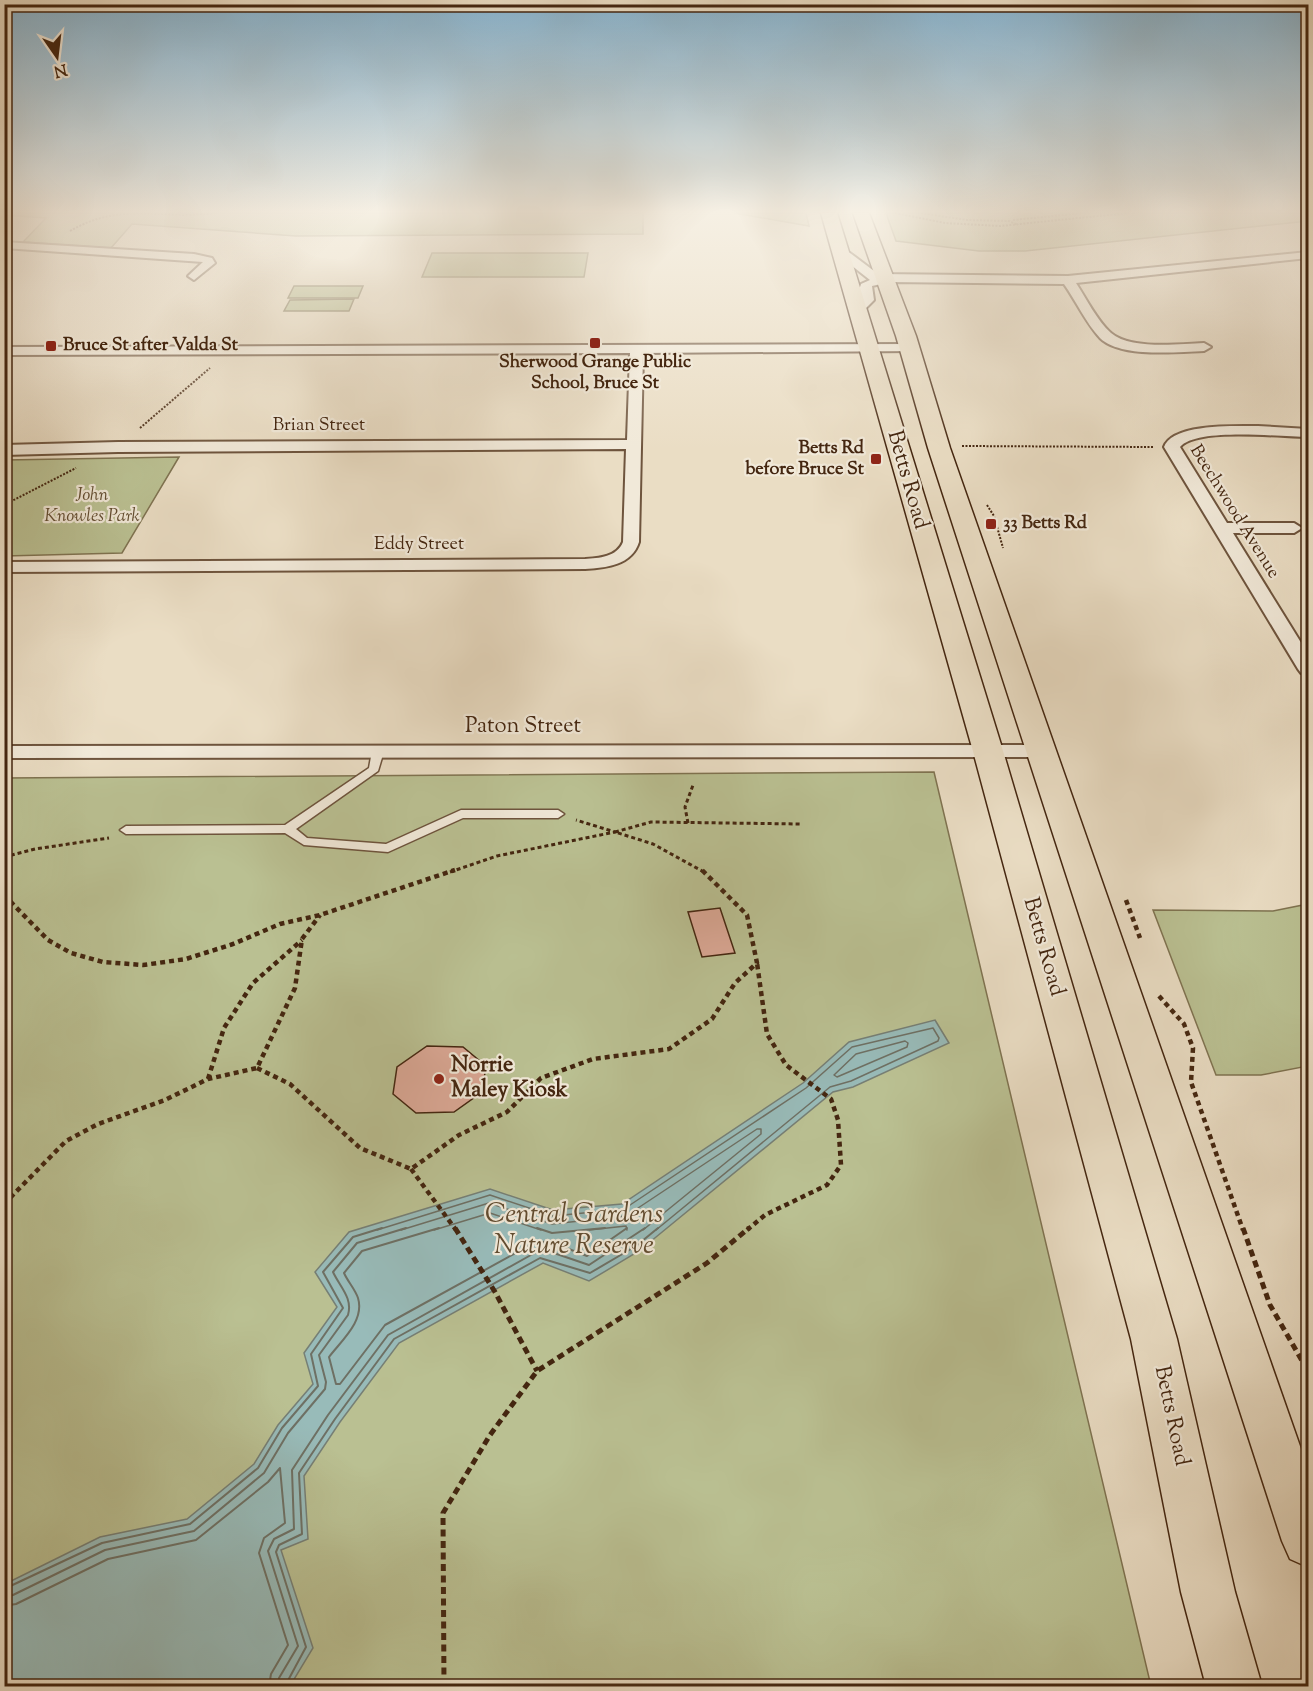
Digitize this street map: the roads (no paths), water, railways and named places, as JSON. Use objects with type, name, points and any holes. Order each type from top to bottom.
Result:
[{"type":"highway","name":"Betts Road","points":[[853,292],[897,450],[988,751],[1154,1339],[1208,1592],[1234,1686]]},
{"type":"highway","name":"Betts Road","points":[[890,292],[910,348],[939,448],[1308,1541]]},
{"type":"street","points":[[858,309],[868,300],[866,292]]},
{"type":"street","points":[[1076,292],[1114,344],[1204,347]]},
{"type":"street","name":"Eddy Street","points":[[4,567],[603,562],[620,556],[630,548],[638,348]]},
{"type":"street","points":[[4,351],[910,348]]},
{"type":"street","name":"Beechwood Avenue","points":[[1159,430],[1176,442],[1220,528],[1307,664]]},
{"type":"street","name":"Beechwood Avenue","points":[[1176,442],[1210,431],[1308,433]]},
{"type":"street","name":"Brian Street","points":[[4,450],[118,447],[634,444]]},
{"type":"street","points":[[1220,528],[1294,528]]},
{"type":"street","name":"Paton Street","points":[[4,752],[1042,751]]},
{"type":"lane","points":[[126,830],[288,829],[374,770],[378,751]]},
{"type":"lane","points":[[288,829],[304,841],[388,848],[462,814],[558,814]]},
{"type":"water","points":[[935,1020],[949,1043],[853,1087],[833,1092],[639,1251],[589,1281],[543,1263],[399,1343],[340,1422],[304,1476],[308,1539],[281,1550],[313,1648],[290,1686],[5,1686],[5,1584],[100,1537],[187,1519],[254,1464],[278,1425],[313,1384],[304,1353],[337,1307],[315,1272],[349,1232],[490,1189],[553,1210],[622,1204],[803,1083],[849,1042]]},
{"type":"place","name":"Sherwood Grange Public School, Bruce St","points":[[595,343]]},
{"type":"place","name":"Bruce St after Valda St","points":[[51,346]]},
{"type":"place","name":"Betts Rd before Bruce St","points":[[876,459]]},
{"type":"place","name":"33 Betts Rd","points":[[991,524]]},
{"type":"place","name":"Norrie Maley Kiosk","points":[[439,1079]]},
{"type":"park label","name":"John Knowles Park","points":[[92,506]]},
{"type":"park label","name":"Central Gardens Nature Reserve","points":[[574,1230]]}]
